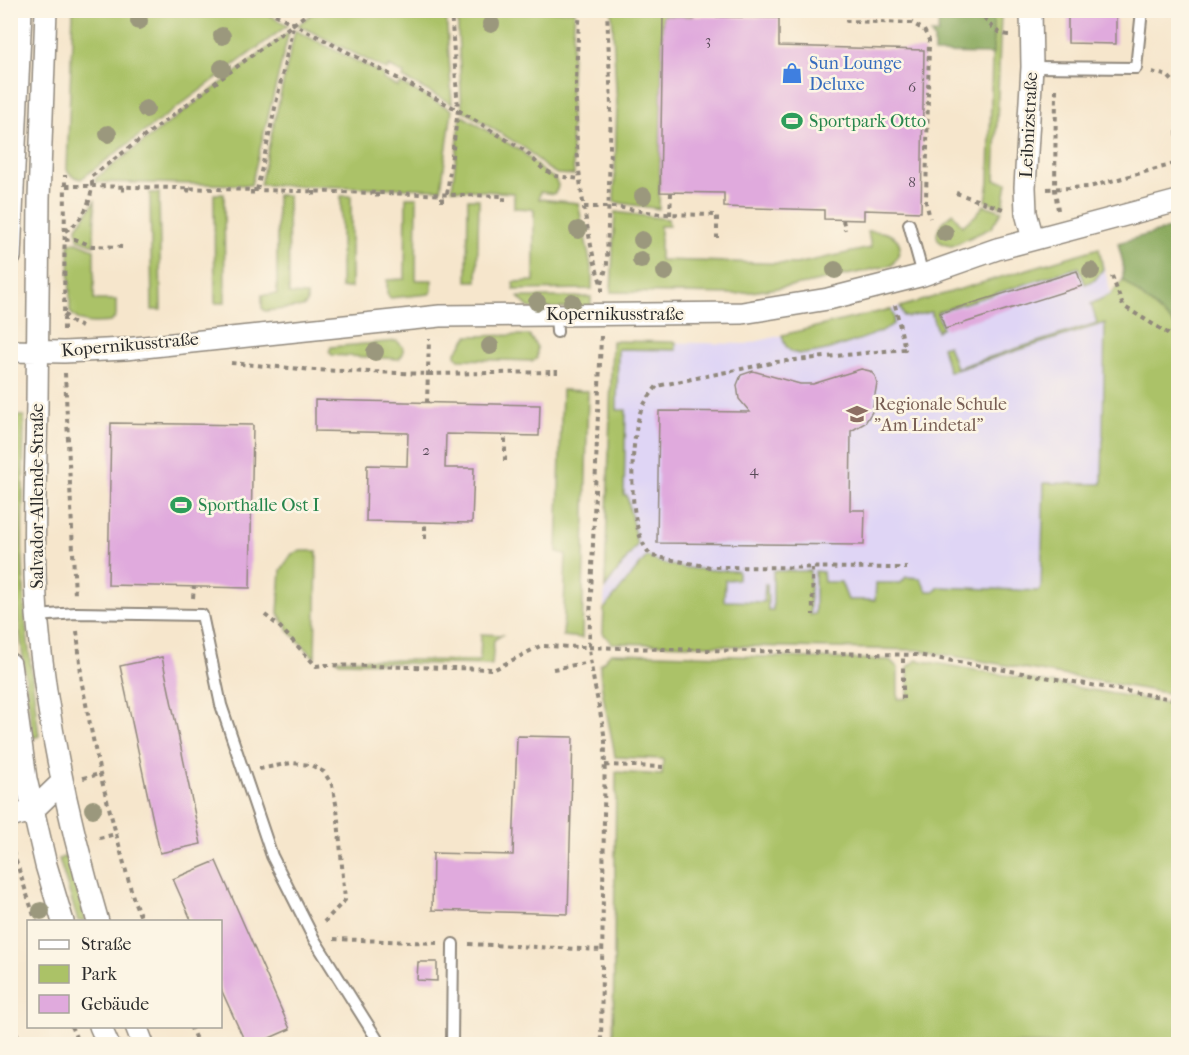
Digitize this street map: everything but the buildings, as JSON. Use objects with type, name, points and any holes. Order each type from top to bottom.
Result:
[{"type":"street","name":"Leibnizstraße","points":[[1031,10],[1032,67],[1025,187],[1026,213],[1034,239]]},
{"type":"street","points":[[10,257],[17,22],[46,20]]},
{"type":"street","name":"Salvador-Allende-Straße","points":[[46,20],[39,201],[33,543],[38,616],[52,733],[61,783],[98,920]]},
{"type":"street","name":"Kopernikusstraße","points":[[38,351],[125,349],[440,316],[556,323],[768,310],[828,300],[923,275],[997,249],[1179,201]]},
{"type":"street","points":[[10,351],[38,351]]},
{"type":"street","points":[[10,664],[18,781],[32,811],[63,920]]},
{"type":"street","points":[[18,781],[61,783]]},
{"type":"street","points":[[10,817],[32,811],[61,783]]},
{"type":"street","points":[[101,1028],[108,1044]]},
{"type":"street","points":[[137,1028],[143,1044]]},
{"type":"lane","points":[[1032,67],[1136,68],[1142,10]]},
{"type":"lane","points":[[909,224],[923,275]]},
{"type":"lane","points":[[38,616],[76,613],[202,615],[221,705],[272,856],[312,934],[380,1044]]},
{"type":"lane","points":[[452,1044],[453,944]]},
{"type":"lane","points":[[10,1030],[15,1044]]},
{"type":"path","points":[[267,10],[458,110],[525,151],[543,169],[556,176],[580,179]]},
{"type":"path","points":[[65,231],[76,225],[91,200],[92,176],[312,10]]},
{"type":"path","points":[[442,202],[458,110],[451,10]]},
{"type":"path","points":[[580,10],[575,68],[576,135],[584,207],[596,267],[602,284],[607,264],[611,106],[607,10]]},
{"type":"path","points":[[847,10],[847,21],[912,23],[924,30],[929,40],[926,201],[930,218]]},
{"type":"path","points":[[979,10],[995,31],[1002,35],[1032,36]]},
{"type":"path","points":[[252,199],[293,25]]},
{"type":"path","points":[[1057,68],[1055,190],[1058,215],[1064,231]]},
{"type":"path","points":[[956,193],[1005,210],[1009,186],[1055,190],[1089,187],[1178,163],[1178,87],[1168,76],[1136,68]]},
{"type":"path","points":[[64,168],[66,186],[64,352],[76,613],[82,684],[100,774],[134,901],[143,920]]},
{"type":"path","points":[[66,186],[504,196],[504,204]]},
{"type":"path","points":[[123,187],[123,196]]},
{"type":"path","points":[[188,188],[188,197]]},
{"type":"path","points":[[314,191],[314,200]]},
{"type":"path","points":[[377,193],[377,201]]},
{"type":"path","points":[[670,215],[671,193]]},
{"type":"path","points":[[584,207],[609,207],[670,215],[717,216],[717,238]]},
{"type":"path","points":[[843,220],[845,230]]},
{"type":"path","points":[[65,240],[75,239],[92,246],[124,247]]},
{"type":"path","points":[[1112,276],[1123,306],[1174,337],[1179,343]]},
{"type":"path","points":[[592,294],[613,295]]},
{"type":"path","points":[[894,302],[905,349],[776,362],[657,386],[640,411],[632,456],[632,494],[640,541],[652,556],[710,567],[907,568]]},
{"type":"path","points":[[64,314],[73,323],[85,328]]},
{"type":"path","points":[[601,333],[589,646],[605,741],[601,1044]]},
{"type":"path","points":[[427,403],[429,335]]},
{"type":"path","points":[[224,363],[314,370],[428,374],[558,372]]},
{"type":"path","points":[[504,461],[505,435]]},
{"type":"path","points":[[425,523],[425,539]]},
{"type":"path","points":[[812,568],[813,615]]},
{"type":"path","points":[[265,615],[279,626],[316,666],[495,669],[540,646],[918,655],[1179,700]]},
{"type":"path","points":[[903,655],[903,699]]},
{"type":"path","points":[[552,669],[590,662]]},
{"type":"path","points":[[244,772],[291,763],[310,765],[324,772],[332,785],[337,808],[345,900],[312,934]]},
{"type":"path","points":[[604,765],[663,767]]},
{"type":"path","points":[[10,843],[36,920]]},
{"type":"path","points":[[71,1028],[79,1044]]},
{"type":"path","points":[[191,1028],[198,1044]]},
{"type":"shaded area","name":"Regionale Schule \"Am Lindetal\"","points":[[1099,248],[1111,294],[1100,622],[604,609],[612,341],[746,344],[928,300]]},
{"type":"green space","points":[[317,10],[446,11],[452,104],[403,78],[404,74],[389,66],[387,70],[298,25]]},
{"type":"green space","points":[[73,11],[261,11],[288,25],[81,179],[72,176],[67,170]]},
{"type":"green space","points":[[457,11],[575,11],[571,93],[574,175],[557,174],[545,167],[526,149],[462,110]]},
{"type":"green space","points":[[612,11],[692,11],[692,17],[663,16],[659,209],[614,202],[617,107]]},
{"type":"green space","points":[[939,11],[993,11],[993,54],[934,53],[934,39],[931,34],[938,34]]},
{"type":"green space","points":[[993,11],[1001,11],[995,180],[1007,182],[1003,207],[986,201],[989,181]]},
{"type":"green space","points":[[295,30],[384,75],[383,79],[398,87],[400,83],[452,110],[441,189],[260,185]]},
{"type":"green space","points":[[289,32],[251,185],[95,182],[96,178]]},
{"type":"green space","points":[[461,115],[523,152],[542,171],[555,179],[558,185],[554,194],[540,192],[539,199],[578,203],[592,271],[592,289],[514,290],[513,282],[534,281],[534,209],[514,208],[514,193],[452,189]]},
{"type":"green space","points":[[150,193],[159,193],[161,310],[152,310]]},
{"type":"green space","points":[[214,194],[224,194],[225,303],[215,303]]},
{"type":"green space","points":[[277,195],[288,195],[289,294],[307,295],[307,303],[303,307],[265,311],[262,308],[262,295],[277,294]]},
{"type":"green space","points":[[341,196],[351,196],[351,288],[341,288]]},
{"type":"green space","points":[[406,197],[417,197],[416,280],[432,280],[432,291],[429,294],[390,298],[387,294],[387,280],[405,279]]},
{"type":"green space","points":[[468,199],[479,199],[477,281],[467,281]]},
{"type":"green space","points":[[95,201],[94,245],[78,239],[77,227]]},
{"type":"green space","points":[[984,205],[1002,211],[991,228],[952,246],[939,241],[937,232],[943,222],[953,213],[962,226]]},
{"type":"green space","points":[[615,212],[668,219],[669,226],[660,226],[660,260],[796,264],[871,248],[868,231],[891,235],[899,243],[900,249],[892,265],[806,284],[737,294],[611,292]]},
{"type":"green space","points":[[1178,226],[1178,332],[1173,323],[1123,280],[1123,263],[1118,243]]},
{"type":"green space","points":[[77,242],[94,249],[94,300],[116,300],[116,316],[111,322],[84,322],[70,312],[69,243]]},
{"type":"green space","points":[[1099,248],[1103,269],[1095,280],[1085,284],[1079,267],[937,312],[942,328],[937,331],[931,312],[908,317],[904,316],[900,307]]},
{"type":"green space","points":[[1123,280],[1173,323],[1178,332],[1178,695],[918,650],[611,643],[603,633],[604,609],[647,556],[678,567],[738,571],[738,579],[725,580],[724,601],[764,602],[765,584],[767,584],[768,610],[773,610],[773,571],[810,571],[810,615],[815,614],[815,571],[823,572],[824,582],[841,582],[848,600],[875,600],[876,583],[901,583],[906,577],[920,578],[927,591],[935,591],[939,587],[1039,591],[1041,588],[1044,483],[1102,484],[1105,323],[949,372],[942,347],[948,345],[956,368],[1097,323],[1091,304],[1111,294]]},
{"type":"green space","points":[[518,297],[591,297],[591,308],[529,308]]},
{"type":"green space","points":[[891,309],[894,317],[893,324],[886,329],[829,349],[803,354],[795,353],[787,348],[782,335]]},
{"type":"green space","points":[[529,335],[537,347],[537,358],[533,361],[459,359],[456,356],[456,352],[468,336]]},
{"type":"green space","points":[[397,341],[403,347],[403,354],[399,359],[332,355],[329,352],[331,347]]},
{"type":"green space","points":[[612,341],[676,342],[676,350],[618,349],[617,410],[626,410],[624,495],[627,495],[637,545],[605,588]]},
{"type":"green space","points":[[562,390],[588,391],[582,638],[563,636],[566,554],[557,552]]},
{"type":"green space","points":[[16,416],[24,416],[22,545],[25,617],[39,736],[33,738],[18,617],[14,545]]},
{"type":"green space","points":[[301,551],[317,551],[315,658],[290,632],[278,613],[281,570],[292,554]]},
{"type":"green space","points":[[481,634],[502,635],[494,640],[492,665],[339,662],[336,659],[480,661]]},
{"type":"green space","points":[[611,653],[890,660],[898,668],[898,699],[908,698],[908,667],[917,660],[1178,705],[1178,1044],[613,1044],[616,772],[662,775],[663,759],[615,757],[600,665]]},
{"type":"green space","points":[[66,856],[86,920],[78,920],[59,859]]},
{"type":"place","name":"Sun Lounge Deluxe","points":[[792,73]]},
{"type":"place","name":"Sportpark Otto","points":[[792,121]]},
{"type":"place","name":"Regionale Schule \"Am Lindetal\"","points":[[857,414]]},
{"type":"place","name":"Sporthalle Ost I","points":[[181,505]]}]
